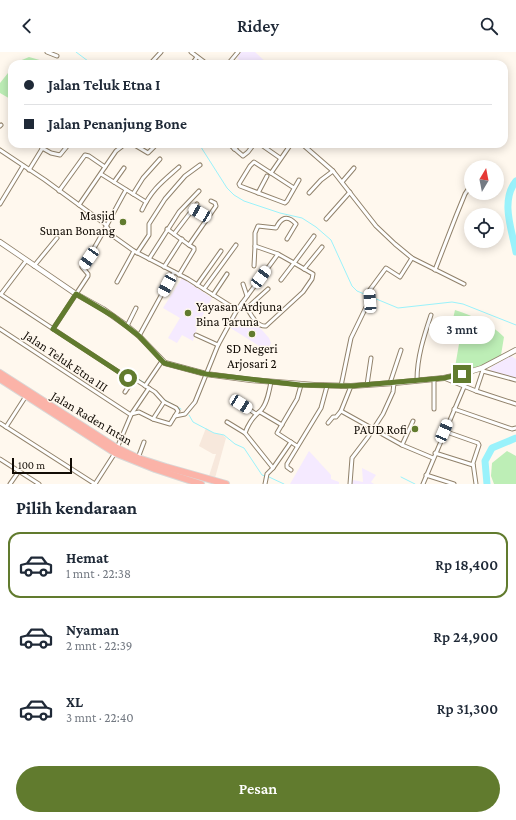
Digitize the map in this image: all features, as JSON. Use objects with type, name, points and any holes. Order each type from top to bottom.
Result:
[{"type":"highway","name":"Jalan Raden Intan","points":[[0,373],[116,451],[203,482]]},
{"type":"highway","name":"Jalan Raden Intan","points":[[0,379],[116,451],[155,469],[203,482],[226,484]]},
{"type":"street","points":[[47,52],[57,56]]},
{"type":"street","points":[[153,60],[160,52]]},
{"type":"street","points":[[191,52],[201,60]]},
{"type":"street","points":[[231,60],[238,52]]},
{"type":"street","points":[[28,170],[42,148],[51,153],[60,155],[66,148]]},
{"type":"street","points":[[79,205],[116,151],[120,148]]},
{"type":"street","points":[[140,148],[148,153],[153,148]]},
{"type":"street","points":[[234,149],[241,155],[244,155],[250,148]]},
{"type":"street","points":[[266,148],[280,158]]},
{"type":"street","points":[[271,173],[288,148]]},
{"type":"street","points":[[307,148],[333,171],[376,226],[412,258],[464,284]]},
{"type":"street","points":[[0,150],[79,205],[106,226],[113,236],[136,252],[179,274],[237,310]]},
{"type":"street","points":[[59,191],[85,155],[89,156],[105,167]]},
{"type":"street","points":[[133,194],[160,159]]},
{"type":"street","points":[[294,188],[254,162],[239,182],[240,186],[285,203],[299,180]]},
{"type":"street","points":[[117,282],[149,235],[149,224],[165,198],[185,176],[200,165]]},
{"type":"street","points":[[0,204],[23,166]]},
{"type":"street","points":[[142,210],[157,186],[179,167]]},
{"type":"street","points":[[114,182],[124,168]]},
{"type":"street","points":[[342,182],[354,168]]},
{"type":"street","points":[[309,193],[321,180],[333,171]]},
{"type":"street","points":[[100,174],[146,202]]},
{"type":"street","points":[[258,193],[267,176]]},
{"type":"street","points":[[53,329],[88,275],[82,267],[96,248],[106,226],[126,190]]},
{"type":"street","points":[[149,259],[179,212],[199,191]]},
{"type":"street","points":[[326,219],[350,192]]},
{"type":"street","points":[[435,270],[464,196]]},
{"type":"street","points":[[189,245],[216,206],[215,203],[211,201]]},
{"type":"street","points":[[174,234],[197,204]]},
{"type":"street","points":[[193,209],[207,218]]},
{"type":"street","points":[[254,266],[255,233],[258,226],[276,228],[280,220],[292,220],[296,224],[287,240]]},
{"type":"street","points":[[167,229],[194,248],[179,274]]},
{"type":"street","points":[[281,280],[314,236]]},
{"type":"street","points":[[34,266],[57,238]]},
{"type":"street","points":[[164,267],[182,240]]},
{"type":"street","points":[[0,242],[26,261],[126,326],[139,336],[162,361],[172,366],[206,374],[300,385],[367,385],[444,378],[483,370],[515,350]]},
{"type":"street","points":[[204,289],[236,244]]},
{"type":"street","points":[[242,303],[258,324],[263,327],[266,326],[298,297],[312,279],[313,274],[294,262],[278,254],[255,246]]},
{"type":"street","points":[[304,268],[322,247]]},
{"type":"street","points":[[197,285],[221,251]]},
{"type":"street","points":[[175,416],[185,414],[190,409],[200,393],[218,345],[237,310],[278,254]]},
{"type":"street","points":[[342,386],[351,338],[370,301],[369,291],[386,268],[400,277],[412,258]]},
{"type":"street","points":[[26,261],[0,294],[128,378]]},
{"type":"street","points":[[139,336],[174,272]]},
{"type":"street","points":[[213,295],[227,274]]},
{"type":"street","points":[[243,284],[247,296]]},
{"type":"street","points":[[247,308],[268,289]]},
{"type":"street","points":[[126,326],[136,308]]},
{"type":"street","points":[[417,380],[417,368],[420,352],[430,314]]},
{"type":"street","name":"Jalan Teluk Etna III","points":[[0,329],[131,415]]},
{"type":"street","points":[[196,335],[218,345]]},
{"type":"street","points":[[350,484],[352,458],[373,429],[386,408],[393,392],[392,383],[401,350]]},
{"type":"street","points":[[367,385],[371,358]]},
{"type":"street","points":[[146,385],[162,361]]},
{"type":"street","points":[[483,370],[516,380]]},
{"type":"street","points":[[476,391],[483,370]]},
{"type":"street","points":[[444,378],[464,387],[516,404]]},
{"type":"street","points":[[125,392],[134,379],[146,385],[158,394],[164,402],[177,409],[170,424],[153,419],[139,412],[131,415]]},
{"type":"street","points":[[434,379],[434,409]]},
{"type":"street","points":[[245,433],[268,395],[270,382]]},
{"type":"street","points":[[297,446],[278,434],[278,431],[297,399],[300,385]]},
{"type":"street","points":[[291,470],[287,467],[287,464],[321,408],[327,386]]},
{"type":"street","points":[[328,423],[341,411],[351,386]]},
{"type":"street","points":[[423,484],[444,431],[464,387]]},
{"type":"street","points":[[0,423],[95,484],[116,451],[131,415],[149,388]]},
{"type":"street","points":[[6,427],[26,396]]},
{"type":"street","points":[[153,419],[164,402]]},
{"type":"street","points":[[241,404],[282,424]]},
{"type":"street","points":[[454,410],[514,428]]},
{"type":"street","points":[[341,411],[402,445],[433,458]]},
{"type":"street","points":[[402,445],[413,421]]},
{"type":"street","points":[[227,422],[245,433],[273,468]]},
{"type":"street","points":[[444,431],[479,445],[473,465],[476,484]]},
{"type":"street","points":[[138,458],[144,442]]},
{"type":"street","points":[[265,484],[267,474],[291,442]]},
{"type":"street","points":[[435,453],[473,465]]},
{"type":"street","points":[[0,459],[39,484]]},
{"type":"street","points":[[10,484],[19,471]]},
{"type":"street","points":[[426,475],[454,484]]},
{"type":"shaded area","points":[[241,52],[255,52],[264,60],[239,60],[237,58]]},
{"type":"shaded area","name":"Yayasan Ardjuna Bina Taruna","points":[[182,278],[212,298],[198,324],[193,341],[182,335],[177,343],[168,338],[180,318],[163,308]]},
{"type":"shaded area","name":"SD Negeri Arjosari 2","points":[[235,317],[246,323],[250,318],[262,330],[269,338],[271,343],[267,351],[229,327]]},
{"type":"shaded area","points":[[511,356],[516,359],[516,378],[490,371],[491,367]]},
{"type":"shaded area","points":[[206,428],[214,433],[223,435],[226,438],[215,478],[209,476],[216,454],[213,454],[199,446]]},
{"type":"shaded area","points":[[309,451],[331,475],[331,479],[339,482],[339,484],[290,484]]},
{"type":"shaded area","points":[[362,468],[376,475],[371,482],[374,484],[351,484],[353,480],[363,482]]},
{"type":"green space","points":[[29,57],[40,60],[22,60]]},
{"type":"green space","points":[[8,73],[8,98],[0,93],[0,83]]},
{"type":"green space","points":[[455,310],[481,320],[499,332],[504,337],[501,355],[484,365],[454,373],[459,344],[448,341]]},
{"type":"green space","points":[[507,451],[516,456],[516,484],[494,484],[491,476],[492,463]]},
{"type":"waterway","points":[[76,52],[87,60]]},
{"type":"waterway","points":[[202,148],[227,188],[234,195],[244,201],[280,213],[302,218],[316,227],[331,240],[352,286],[357,291],[398,308],[452,302],[463,304],[516,325]]},
{"type":"waterway","points":[[516,181],[511,189],[508,206],[508,216],[516,252]]},
{"type":"waterway","points":[[137,374],[138,379],[145,383]]},
{"type":"waterway","points":[[156,391],[165,400],[181,409]]},
{"type":"waterway","points":[[189,415],[193,422],[214,433],[224,435],[235,444],[244,448],[262,475],[265,476]]},
{"type":"waterway","points":[[487,484],[485,461],[492,448],[516,438]]},
{"type":"waterway","points":[[269,477],[284,484]]},
{"type":"waterway","points":[[401,477],[415,484]]},
{"type":"place","name":"Masjid Sunan Bonang","points":[[123,222]]},
{"type":"place","name":"Yayasan Ardjuna Bina Taruna","points":[[188,313]]},
{"type":"place","name":"SD Negeri Arjosari 2","points":[[252,334]]},
{"type":"place","name":"PAUD Rofi","points":[[415,429]]},
{"type":"route","points":[[128,378],[53,329],[76,294],[113,316],[139,336],[164,363],[206,374],[300,385],[351,386],[444,378],[462,374]]}]
